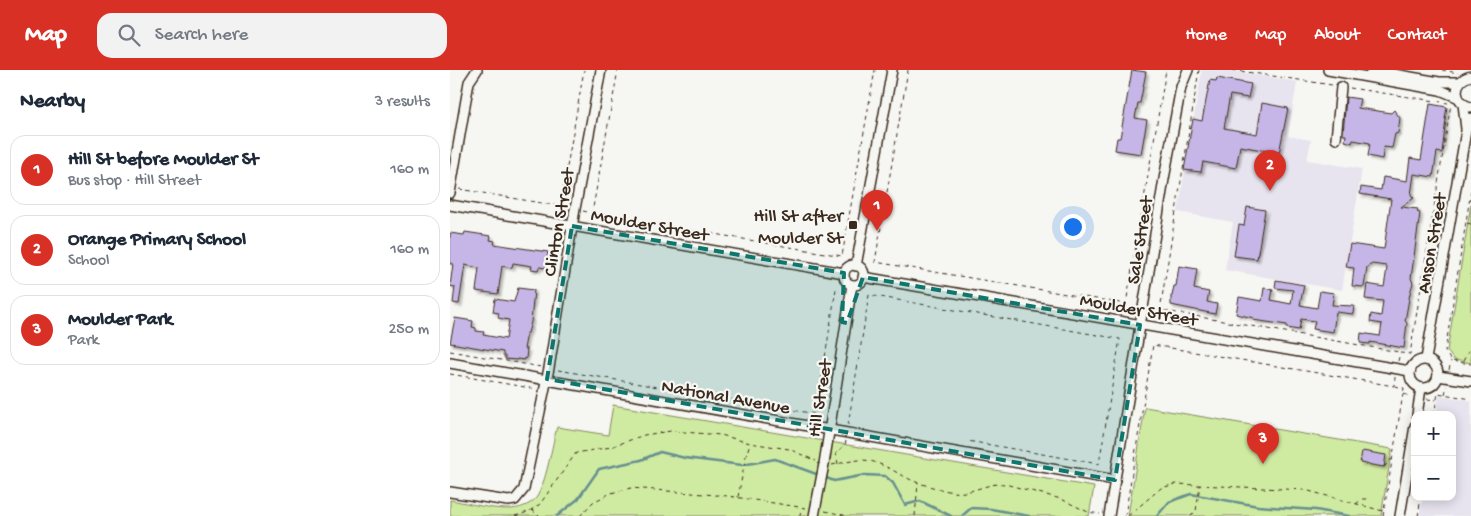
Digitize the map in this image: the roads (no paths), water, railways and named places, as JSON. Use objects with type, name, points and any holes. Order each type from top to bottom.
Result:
[{"type":"street","points":[[450,190],[469,82],[478,70]]},
{"type":"street","name":"Clinton Street","points":[[450,492],[508,501],[515,500],[520,495],[526,479],[547,379],[572,226],[601,70]]},
{"type":"street","points":[[856,266],[892,70]]},
{"type":"street","name":"Sale Street","points":[[1180,70],[1181,87]]},
{"type":"street","name":"Sale Street","points":[[1105,515],[1115,480],[1181,87],[1188,70]]},
{"type":"street","points":[[1328,70],[1440,90],[1460,103]]},
{"type":"street","points":[[1371,70],[1440,82],[1466,76]]},
{"type":"street","points":[[1460,103],[1456,92],[1466,76]]},
{"type":"street","points":[[1336,139],[1341,87]]},
{"type":"street","name":"Anson Street","points":[[1460,103],[1466,132]]},
{"type":"street","name":"Anson Street","points":[[1426,359],[1466,132],[1471,118]]},
{"type":"street","name":"Moulder Street","points":[[450,205],[844,274]]},
{"type":"street","points":[[856,266],[862,271],[863,277],[860,282],[852,285],[847,282],[844,274],[847,268],[856,266]]},
{"type":"street","name":"Moulder Street","points":[[863,277],[1410,371]]},
{"type":"street","name":"Hill Street","points":[[814,513],[852,285]]},
{"type":"street","points":[[1426,359],[1436,366],[1438,376],[1433,385],[1421,388],[1412,382],[1410,371],[1416,362],[1426,359]]},
{"type":"street","name":"National Avenue","points":[[450,362],[1115,480]]},
{"type":"street","points":[[1438,376],[1471,382]]},
{"type":"street","points":[[1418,411],[1421,388]]},
{"type":"street","points":[[1400,516],[1411,450]]},
{"type":"waterway","points":[[557,516],[578,499],[599,469],[641,460],[660,452],[685,458],[742,465],[775,459],[819,475]]},
{"type":"waterway","points":[[824,477],[834,481],[865,475],[885,476],[893,483],[905,505],[920,501],[951,516]]},
{"type":"waterway","points":[[1157,516],[1169,502],[1191,494],[1258,506],[1316,510],[1349,516]]},
{"type":"waterway","points":[[962,516],[971,508],[991,509],[1029,516]]},
{"type":"place","name":"Orange Primary School","points":[[1270,191]]},
{"type":"place","name":"Hill St after Moulder St","points":[[853,225]]},
{"type":"place","name":"Hill St before Moulder St","points":[[877,231]]},
{"type":"place","name":"Moulder Park","points":[[1263,464]]}]
